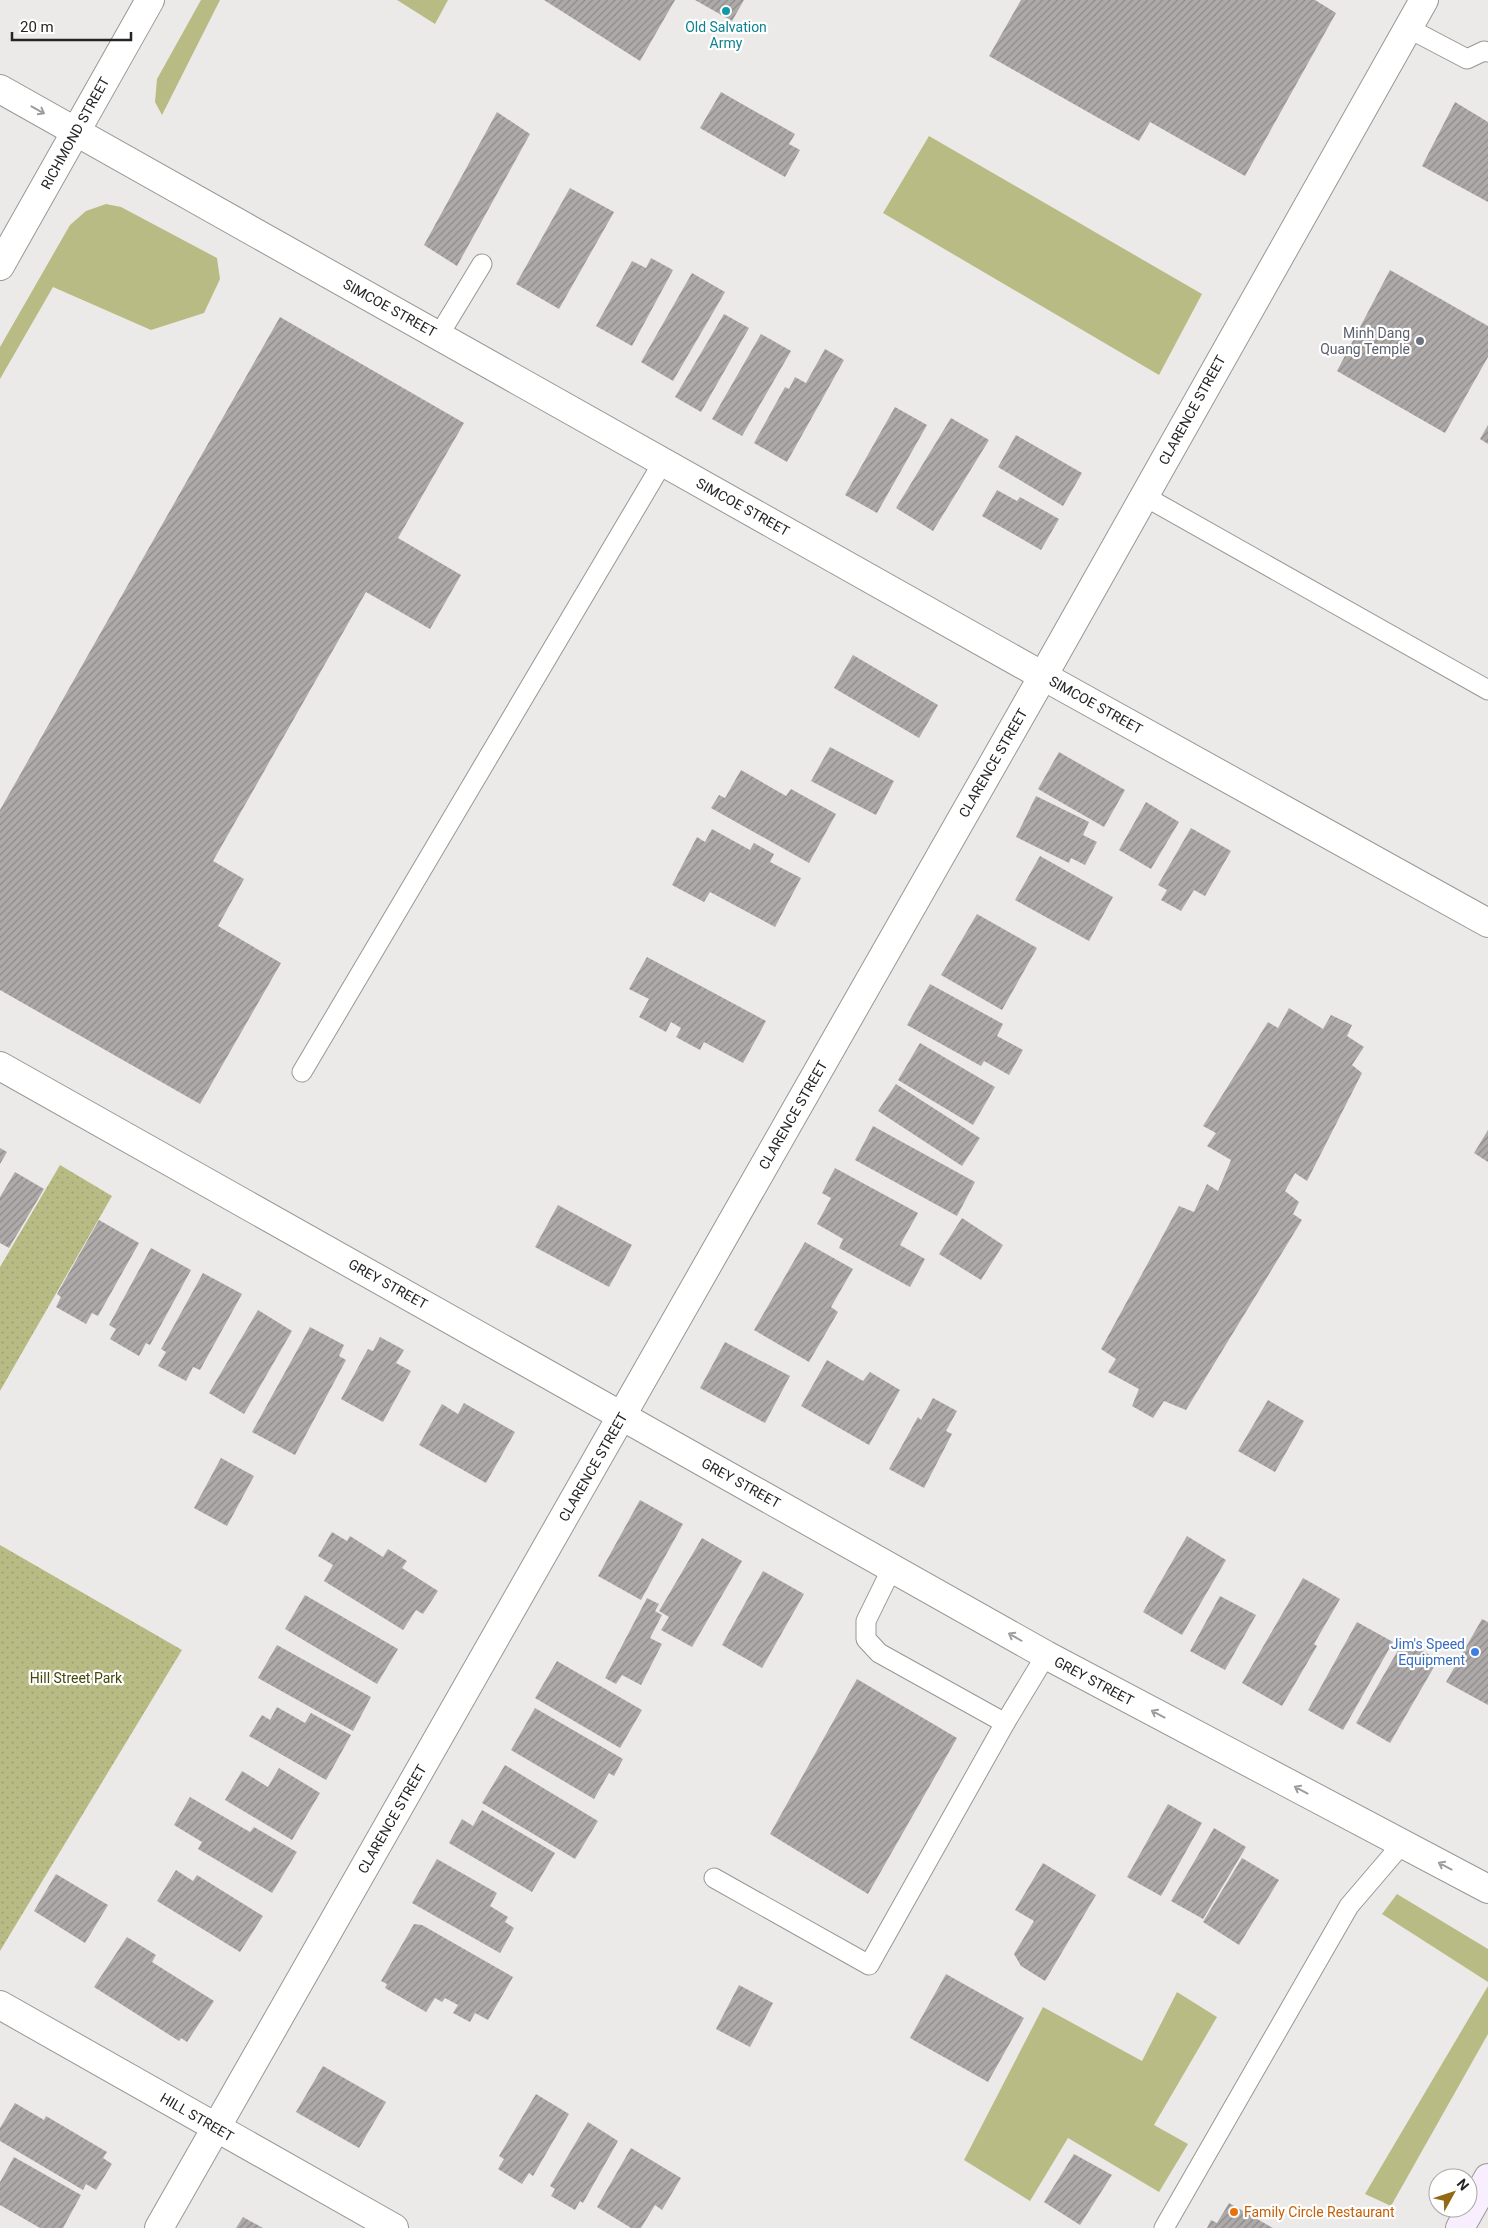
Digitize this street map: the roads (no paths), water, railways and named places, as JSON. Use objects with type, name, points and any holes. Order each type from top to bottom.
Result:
[{"type":"main road","points":[[1460,2228],[1488,2178]]},
{"type":"street","name":"RICHMOND STREET","points":[[0,266],[150,0]]},
{"type":"street","name":"CLARENCE STREET","points":[[159,2228],[1043,676],[1424,0]]},
{"type":"street","name":"SIMCOE STREET","points":[[0,89],[1043,676],[1488,923]]},
{"type":"street","name":"GREY STREET","points":[[0,1066],[1046,1655],[1488,1889]]},
{"type":"street","name":"HILL STREET","points":[[0,2005],[394,2228]]},
{"type":"lane","points":[[1408,28],[1467,59],[1484,51],[1488,52]]},
{"type":"lane","points":[[439,335],[482,264]]},
{"type":"lane","points":[[302,1072],[663,462]]},
{"type":"lane","points":[[1144,496],[1488,690]]},
{"type":"lane","points":[[892,1568],[866,1621],[866,1639],[879,1653],[1005,1723]]},
{"type":"lane","points":[[714,1878],[869,1964],[1005,1723],[1046,1655]]},
{"type":"lane","points":[[1164,2228],[1349,1906],[1402,1844]]},
{"type":"place","name":"Old Salvation Army","points":[[726,11]]},
{"type":"place","name":"Minh Dang Quang Temple","points":[[1420,341]]},
{"type":"place","name":"Jim's Speed Equipment","points":[[1475,1652]]},
{"type":"place","name":"Family Circle Restaurant","points":[[1234,2212]]},
{"type":"park label","name":"Hill Street Park","points":[[76,1678]]}]
